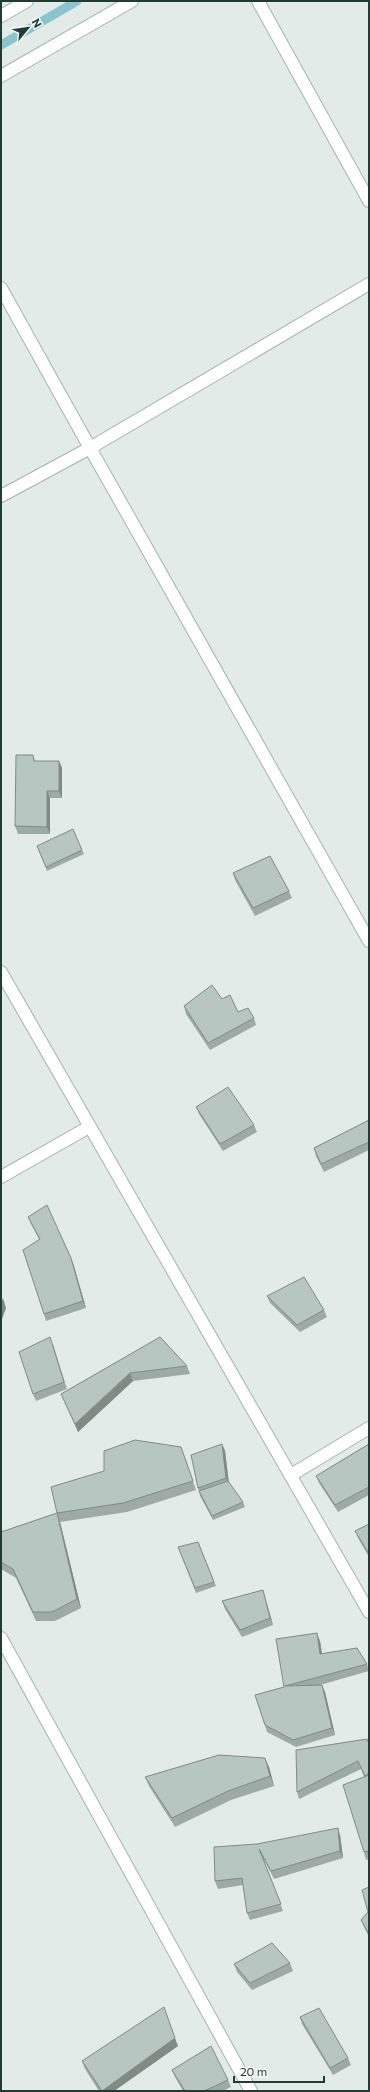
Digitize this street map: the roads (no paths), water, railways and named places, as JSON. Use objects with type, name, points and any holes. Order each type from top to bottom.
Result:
[{"type":"street","points":[[1,16],[27,1]]},
{"type":"street","points":[[1,76],[132,1]]},
{"type":"street","points":[[258,1],[369,201]]},
{"type":"street","points":[[1,496],[90,448],[369,284]]},
{"type":"street","points":[[1,288],[369,941]]},
{"type":"street","points":[[1,972],[369,1612]]},
{"type":"street","points":[[1,1177],[89,1126]]},
{"type":"street","points":[[291,1474],[369,1428]]},
{"type":"street","points":[[1,1638],[251,2091]]},
{"type":"waterway","points":[[1,45],[77,1]]}]
